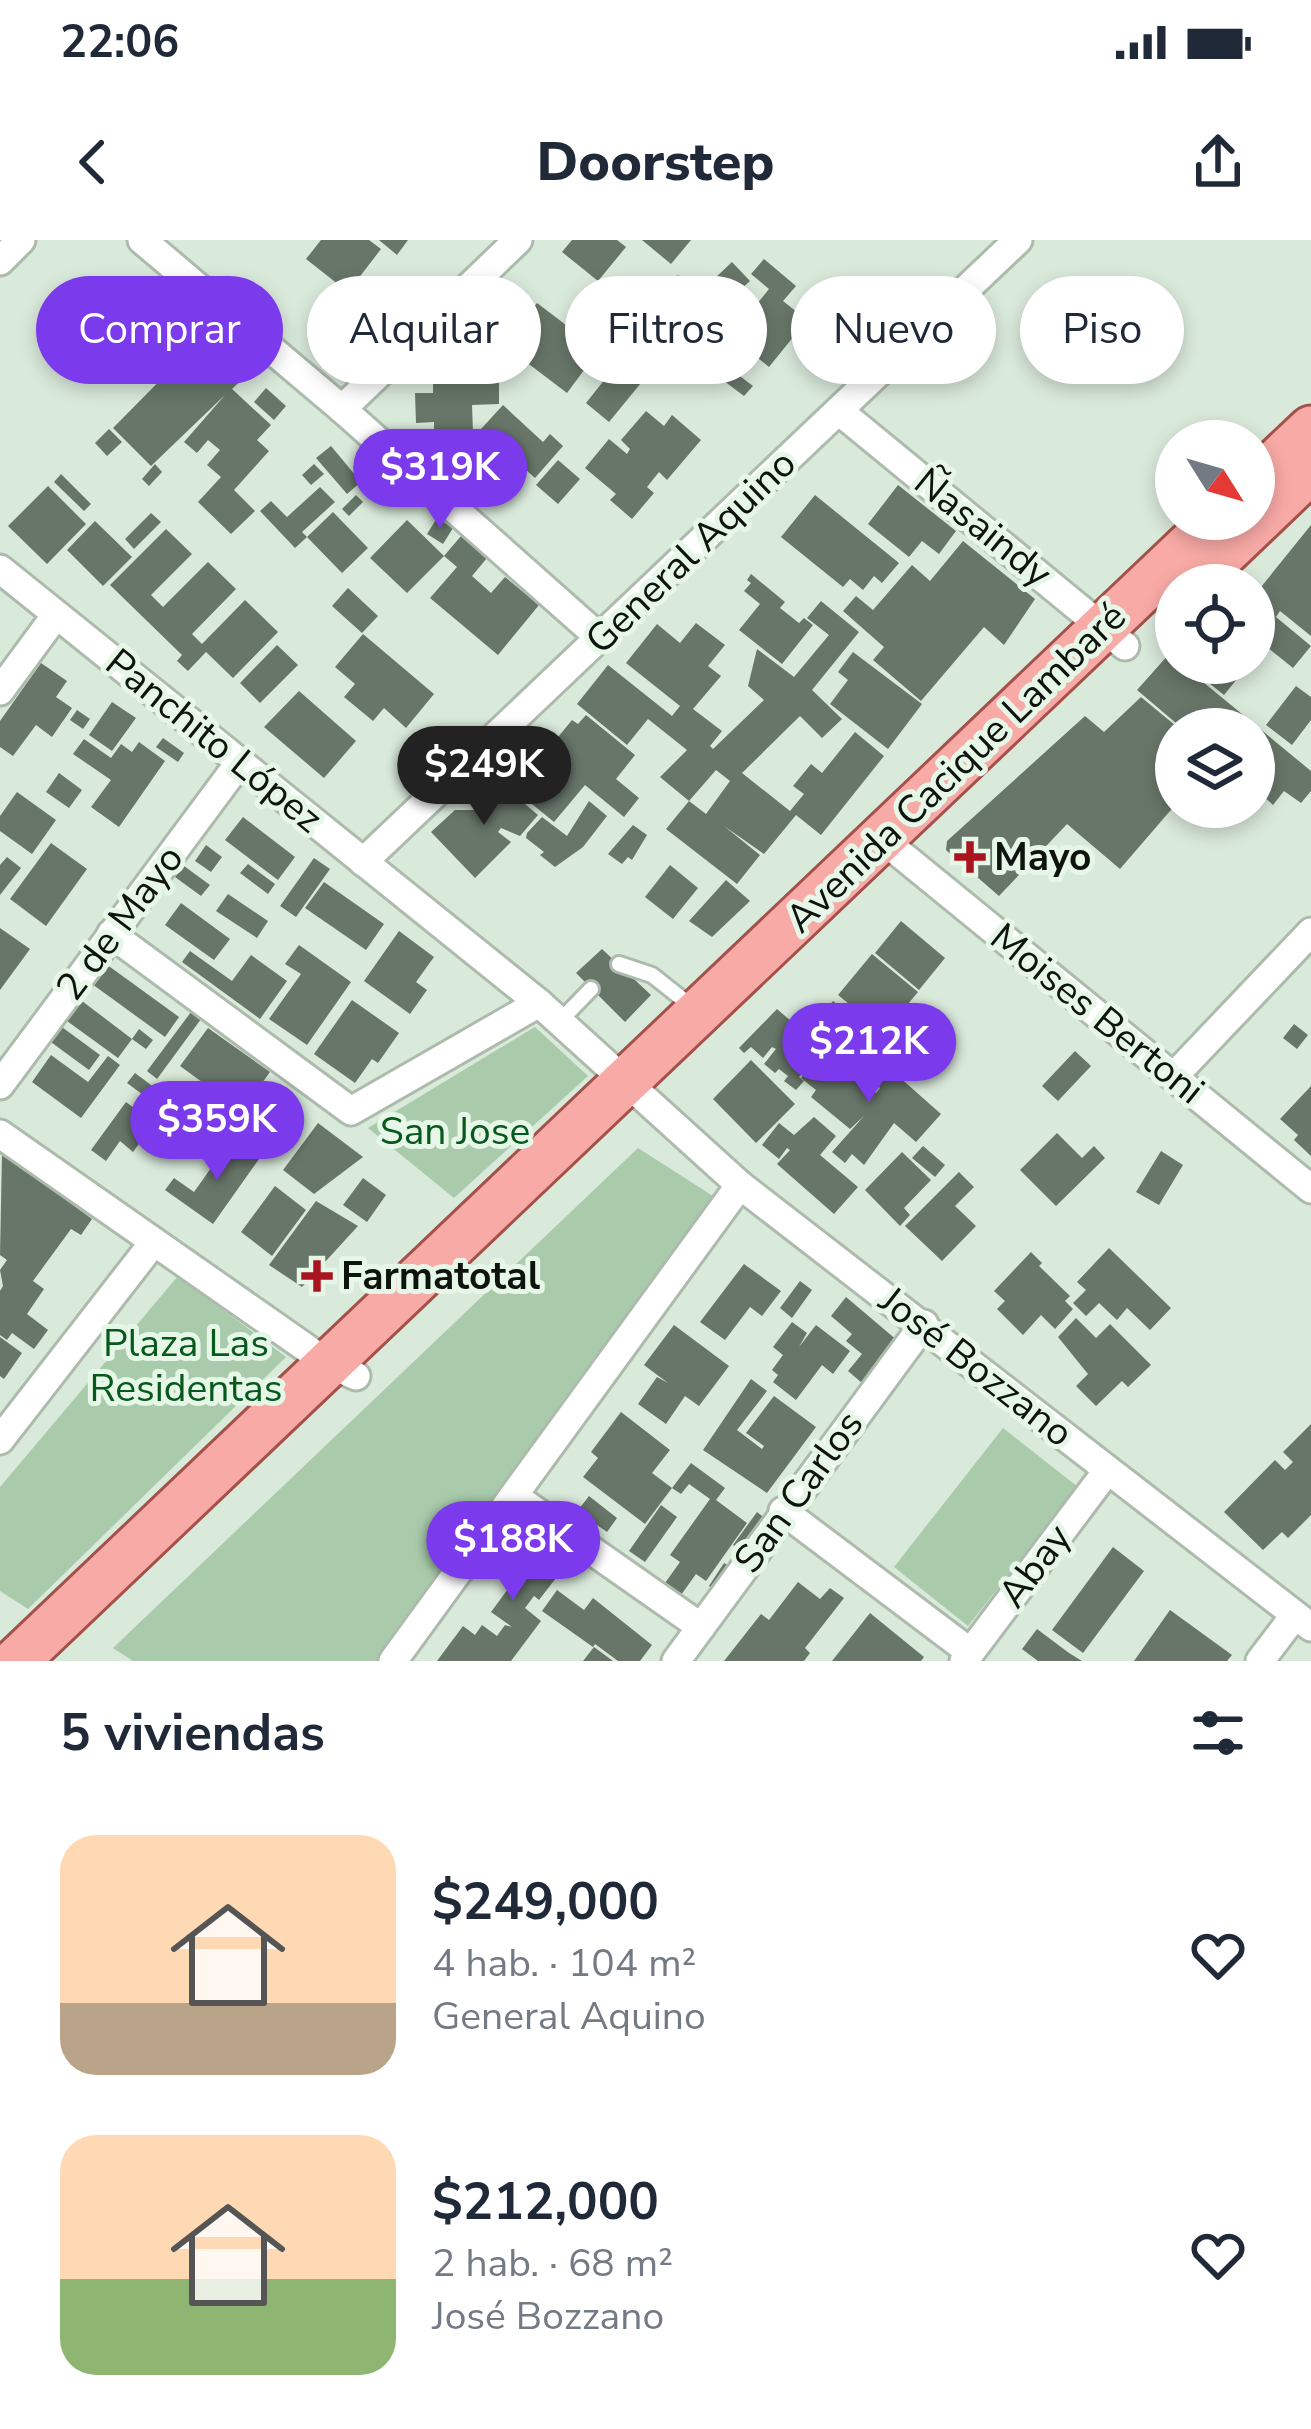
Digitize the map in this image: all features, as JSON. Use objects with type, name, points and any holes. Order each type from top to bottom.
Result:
[{"type":"main road","points":[[1275,463],[1311,429]]},
{"type":"main road","points":[[1212,564],[1311,470]]},
{"type":"main road","name":"Avenida Cacique Lambaré","points":[[16,1661],[342,1370],[1115,636],[1199,540]]},
{"type":"main road","name":"Avenida Cacique Lambaré","points":[[1115,636],[1155,611]]},
{"type":"main road","name":"Avenida Cacique Lambaré","points":[[636,1091],[700,1012],[892,848]]},
{"type":"main road","name":"Avenida Cacique Lambaré","points":[[55,1661],[342,1370]]},
{"type":"street","points":[[0,261],[21,240]]},
{"type":"street","points":[[142,240],[342,409],[600,638]]},
{"type":"street","points":[[342,409],[518,240]]},
{"type":"street","name":"General Aquino","points":[[364,862],[1018,240]]},
{"type":"street","name":"Ñasaindy","points":[[839,411],[1115,636]]},
{"type":"street","name":"Panchito López","points":[[0,569],[549,1013],[636,1091]]},
{"type":"street","points":[[0,691],[56,615]]},
{"type":"street","name":"2 de Mayo","points":[[0,1084],[240,762]]},
{"type":"street","name":"Moises Bertoni","points":[[892,848],[1311,1190]]},
{"type":"street","points":[[1175,1076],[1311,932]]},
{"type":"street","points":[[111,934],[352,1111],[549,1013]]},
{"type":"street","name":"José Bozzano","points":[[636,1091],[740,1185],[1303,1621]]},
{"type":"street","points":[[0,1134],[342,1370]]},
{"type":"street","points":[[393,1661],[740,1185]]},
{"type":"street","points":[[0,1440],[153,1243]]},
{"type":"street","name":"San Carlos","points":[[676,1661],[924,1324]]},
{"type":"street","name":"Abay","points":[[967,1657],[1107,1471]]},
{"type":"street","points":[[514,1496],[701,1627]]},
{"type":"street","points":[[783,1511],[967,1657]]},
{"type":"street","points":[[1261,1661],[1303,1621]]},
{"type":"lane","points":[[619,964],[652,975],[700,1012]]},
{"type":"lane","points":[[549,1013],[591,989]]},
{"type":"green space","name":"San Jose","points":[[535,1027],[588,1076],[454,1198],[368,1128]]},
{"type":"green space","points":[[638,1148],[713,1196],[378,1661],[133,1661],[113,1648]]},
{"type":"green space","name":"Plaza Las Residentas","points":[[178,1276],[286,1357],[28,1609],[0,1591],[0,1487]]},
{"type":"green space","points":[[1003,1428],[1078,1487],[968,1626],[894,1567]]},
{"type":"building","points":[[321,240],[369,240],[381,249],[360,276],[328,276],[306,259]]},
{"type":"building","points":[[379,240],[408,240],[397,255]]},
{"type":"building","points":[[572,240],[617,240],[626,247],[602,276],[592,276],[562,252]]},
{"type":"building","points":[[642,240],[691,240],[671,264]]},
{"type":"building","points":[[764,259],[791,282],[791,292],[783,301],[791,307],[791,340],[769,367],[767,276],[751,274]]},
{"type":"building","points":[[732,262],[745,276],[717,276]]},
{"type":"building","points":[[541,306],[565,324],[565,384],[574,384],[567,393],[541,373]]},
{"type":"building","points":[[157,384],[237,384],[232,389],[271,425],[257,440],[269,451],[234,490],[255,511],[231,534],[198,502],[221,477],[207,465],[220,450],[208,440],[197,453],[184,442],[225,395],[151,466],[113,428]]},
{"type":"building","points":[[433,384],[499,384],[499,404],[472,405],[473,432],[434,433],[434,422],[416,423],[415,393],[433,393]]},
{"type":"building","points":[[601,384],[640,384],[609,422],[586,403]]},
{"type":"building","points":[[728,384],[753,386],[744,396]]},
{"type":"building","points":[[266,388],[286,406],[274,420],[254,402]]},
{"type":"building","points":[[503,405],[543,442],[550,434],[563,446],[535,478],[481,429]]},
{"type":"building","points":[[646,411],[664,426],[672,415],[701,440],[667,480],[659,472],[647,487],[654,493],[632,519],[610,500],[616,494],[585,468],[609,439],[627,454],[630,449],[621,440]]},
{"type":"building","points":[[109,429],[122,442],[107,456],[95,443]]},
{"type":"building","points":[[331,446],[361,482],[347,494],[316,458]]},
{"type":"building","points":[[558,460],[580,479],[558,504],[536,485]]},
{"type":"building","points":[[155,464],[162,472],[149,486],[142,479]]},
{"type":"building","points":[[314,464],[324,474],[311,485],[302,475]]},
{"type":"building","points":[[61,474],[91,504],[84,511],[54,482]]},
{"type":"building","points":[[898,485],[956,531],[939,554],[922,541],[909,557],[868,524]]},
{"type":"building","points":[[48,486],[86,524],[47,564],[8,526]]},
{"type":"building","points":[[320,487],[335,502],[302,532],[307,537],[295,548],[260,511],[271,501],[287,517]]},
{"type":"building","points":[[356,495],[363,502],[349,516],[342,509]]},
{"type":"building","points":[[815,495],[899,563],[882,583],[874,576],[863,590],[850,579],[843,587],[781,537]]},
{"type":"building","points":[[333,512],[368,548],[342,573],[307,537]]},
{"type":"building","points":[[151,513],[161,522],[134,549],[125,539]]},
{"type":"building","points":[[437,518],[453,528],[443,544],[427,534]]},
{"type":"building","points":[[407,520],[444,556],[407,593],[370,558]]},
{"type":"building","points":[[95,521],[132,557],[103,586],[67,550]]},
{"type":"building","points":[[1311,525],[1311,636],[1280,611],[1276,617],[1311,646],[1293,668],[1275,654],[1275,570]]},
{"type":"building","points":[[166,529],[192,554],[151,595],[163,607],[208,562],[236,589],[192,634],[202,644],[245,600],[278,632],[233,678],[206,652],[188,671],[177,661],[182,655],[110,585]]},
{"type":"building","points":[[461,536],[487,558],[472,576],[491,593],[505,577],[539,605],[498,655],[430,598],[457,567],[444,556]]},
{"type":"building","points":[[963,541],[1035,599],[1004,645],[984,627],[921,701],[873,660],[884,647],[843,611],[856,596],[873,610],[912,565],[930,581]]},
{"type":"building","points":[[751,574],[785,602],[780,608],[799,623],[804,618],[813,625],[782,664],[739,630],[760,604],[744,591]]},
{"type":"building","points":[[348,588],[378,616],[362,633],[332,606]]},
{"type":"building","points":[[821,601],[859,632],[812,690],[842,719],[822,738],[800,716],[742,773],[790,811],[804,794],[793,786],[811,764],[822,773],[855,732],[884,756],[821,835],[796,815],[764,854],[724,826],[760,855],[737,884],[666,829],[689,801],[660,777],[687,750],[648,719],[627,745],[577,704],[608,665],[672,716],[680,706],[626,663],[657,624],[680,643],[696,623],[725,645],[708,666],[721,676],[693,709],[722,731],[710,746],[713,749],[764,700],[748,686],[757,649],[794,677],[829,635],[807,618]],"holes":[[[716,770],[730,781],[706,814],[689,801]]]},
{"type":"building","points":[[363,634],[434,694],[406,728],[384,708],[373,721],[344,697],[355,684],[335,667]]},
{"type":"building","points":[[277,645],[298,665],[260,703],[240,683]]},
{"type":"building","points":[[853,652],[922,704],[888,749],[830,704],[848,680],[838,672]]},
{"type":"building","points":[[41,663],[67,681],[56,697],[72,708],[52,737],[36,725],[13,756],[0,747],[0,721]]},
{"type":"building","points":[[1155,670],[1155,684],[1205,684],[1235,708],[1158,708],[1137,690]]},
{"type":"building","points":[[1210,684],[1233,684],[1224,695]]},
{"type":"building","points":[[1296,686],[1311,697],[1311,720],[1292,745],[1275,732],[1275,713]]},
{"type":"building","points":[[299,691],[356,741],[324,778],[264,727]]},
{"type":"building","points":[[1141,697],[1155,709],[1155,828],[1120,869],[1067,824],[999,896],[946,850],[947,841],[1085,716],[1104,732]]},
{"type":"building","points":[[112,702],[136,718],[112,751],[89,735]]},
{"type":"building","points":[[77,710],[90,719],[83,729],[70,720]]},
{"type":"building","points":[[586,715],[635,755],[616,779],[639,798],[624,817],[585,785],[554,822],[510,786],[541,748],[551,757],[560,747],[554,742],[572,720],[578,724]]},
{"type":"building","points":[[163,738],[184,753],[178,762],[156,747]]},
{"type":"building","points":[[84,739],[111,758],[121,744],[132,752],[139,742],[165,761],[119,827],[91,807],[111,780],[73,754]]},
{"type":"building","points":[[1275,741],[1311,771],[1311,791],[1301,803],[1284,791],[1275,802]]},
{"type":"building","points":[[59,773],[82,790],[69,808],[46,792]]},
{"type":"building","points":[[497,780],[538,815],[520,836],[501,828],[498,832],[511,842],[475,878],[431,832],[455,810],[486,807],[479,801]]},
{"type":"building","points":[[17,792],[56,820],[32,854],[0,831],[0,816]]},
{"type":"building","points":[[589,801],[607,816],[583,847],[555,867],[526,838],[527,833],[542,817],[567,836]]},
{"type":"building","points":[[243,817],[295,857],[278,880],[225,840]]},
{"type":"building","points":[[633,825],[647,835],[632,860],[628,857],[622,864],[608,854]]},
{"type":"building","points":[[51,843],[87,869],[46,926],[10,899]]},
{"type":"building","points":[[206,845],[222,857],[211,872],[195,861]]},
{"type":"building","points":[[7,857],[21,868],[0,895],[0,865]]},
{"type":"building","points":[[314,858],[330,869],[296,917],[280,906]]},
{"type":"building","points":[[248,864],[275,884],[268,894],[240,873]]},
{"type":"building","points":[[670,865],[698,888],[673,919],[645,897]]},
{"type":"building","points":[[184,866],[210,885],[201,896],[175,877]]},
{"type":"building","points":[[726,880],[750,901],[712,937],[689,921]]},
{"type":"building","points":[[324,882],[384,924],[366,950],[305,908]]},
{"type":"building","points":[[228,894],[268,921],[257,938],[216,911]]},
{"type":"building","points":[[181,903],[230,939],[214,960],[165,925]]},
{"type":"building","points":[[901,921],[945,958],[919,990],[875,953]]},
{"type":"building","points":[[0,928],[30,949],[0,990]]},
{"type":"building","points":[[399,931],[434,957],[416,982],[427,990],[410,1014],[364,981]]},
{"type":"building","points":[[299,945],[351,982],[307,1045],[269,1019],[301,974],[285,964]]},
{"type":"building","points":[[602,949],[651,995],[625,1022],[576,973]]},
{"type":"building","points":[[190,951],[232,981],[251,955],[287,981],[260,1019],[182,962]]},
{"type":"building","points":[[872,954],[918,992],[883,1034],[892,1041],[862,1079],[814,1040],[810,1044],[814,1047],[797,1067],[804,1072],[799,1077],[804,1081],[796,1090],[784,1081],[788,1076],[764,1064],[776,1049],[772,1047],[763,1058],[751,1047],[744,1053],[739,1048],[777,1009],[806,1034],[833,1001],[873,1032],[877,1027],[838,995]]},
{"type":"building","points":[[106,964],[179,1017],[165,1037],[92,984]]},
{"type":"building","points":[[352,1000],[399,1033],[378,1063],[372,1059],[355,1083],[314,1054]]},
{"type":"building","points":[[82,1001],[132,1039],[118,1058],[67,1021]]},
{"type":"building","points":[[194,1008],[204,1015],[157,1079],[147,1071]]},
{"type":"building","points":[[55,1022],[100,1055],[89,1070],[44,1037]]},
{"type":"building","points":[[1294,1024],[1308,1035],[1297,1049],[1283,1038]]},
{"type":"building","points":[[208,1028],[270,1072],[242,1111],[180,1066]]},
{"type":"building","points":[[139,1029],[153,1040],[146,1049],[132,1039]]},
{"type":"building","points":[[824,1051],[876,1093],[880,1088],[872,1082],[898,1051],[911,1061],[898,1076],[941,1114],[916,1142],[894,1123],[864,1165],[852,1154],[845,1163],[832,1152],[864,1116],[850,1129],[811,1097],[816,1090],[801,1078]]},
{"type":"building","points":[[1075,1051],[1091,1066],[1058,1101],[1042,1086]]},
{"type":"building","points":[[51,1055],[88,1082],[108,1056],[120,1065],[81,1118],[32,1082]]},
{"type":"building","points":[[751,1060],[795,1104],[756,1143],[713,1099]]},
{"type":"building","points":[[135,1073],[171,1100],[133,1152],[120,1141],[106,1161],[91,1150],[126,1102],[141,1113],[150,1100],[127,1083]]},
{"type":"building","points":[[1311,1086],[1311,1156],[1280,1119]]},
{"type":"building","points":[[199,1087],[216,1098],[203,1116],[186,1105]]},
{"type":"building","points":[[814,1117],[836,1136],[820,1155],[858,1187],[834,1214],[777,1164],[790,1150],[779,1159],[762,1145],[779,1123],[794,1135]]},
{"type":"building","points":[[318,1123],[363,1157],[314,1194],[283,1170]]},
{"type":"building","points":[[209,1125],[227,1139],[214,1157],[196,1143]]},
{"type":"building","points":[[1057,1133],[1082,1158],[1094,1146],[1105,1158],[1056,1206],[1020,1170]]},
{"type":"building","points":[[231,1140],[259,1159],[213,1224],[165,1190],[174,1178],[194,1192]]},
{"type":"building","points":[[923,1146],[945,1165],[935,1177],[912,1158]]},
{"type":"building","points":[[1161,1151],[1183,1165],[1159,1205],[1136,1192]]},
{"type":"building","points":[[902,1152],[931,1180],[904,1208],[910,1215],[900,1226],[865,1190]]},
{"type":"building","points":[[2,1153],[92,1219],[81,1235],[71,1229],[33,1281],[44,1289],[27,1314],[48,1330],[34,1349],[12,1333],[7,1340],[0,1335],[0,1270],[7,1260],[0,1255]]},
{"type":"building","points":[[959,1172],[974,1187],[955,1206],[976,1226],[942,1261],[905,1226]]},
{"type":"building","points":[[363,1178],[386,1195],[367,1222],[343,1205]]},
{"type":"building","points":[[275,1186],[306,1210],[272,1256],[241,1232]]},
{"type":"building","points":[[316,1201],[358,1226],[302,1287],[269,1265]]},
{"type":"building","points":[[1109,1248],[1171,1308],[1150,1330],[1127,1308],[1117,1320],[1099,1303],[1086,1316],[1073,1303],[1086,1290],[1077,1282]]},
{"type":"building","points":[[1031,1252],[1070,1296],[1065,1301],[1073,1309],[1055,1329],[1041,1315],[1023,1335],[997,1309],[1005,1301],[994,1291]]},
{"type":"building","points":[[744,1264],[781,1291],[762,1316],[750,1307],[725,1340],[700,1322]]},
{"type":"building","points":[[800,1281],[812,1290],[792,1318],[780,1308]]},
{"type":"building","points":[[846,1297],[898,1341],[862,1383],[848,1371],[862,1354],[846,1341],[852,1334],[831,1316]]},
{"type":"building","points":[[1076,1318],[1096,1338],[1110,1324],[1151,1365],[1128,1387],[1122,1381],[1096,1406],[1076,1386],[1088,1374],[1058,1337]]},
{"type":"building","points":[[792,1322],[807,1333],[799,1347],[816,1325],[850,1351],[833,1374],[822,1365],[796,1400],[773,1382],[778,1375],[772,1370],[783,1355],[773,1347]]},
{"type":"building","points":[[674,1325],[729,1366],[699,1406],[685,1396],[666,1424],[638,1404],[657,1377],[668,1383],[644,1365]]},
{"type":"building","points":[[0,1337],[22,1353],[4,1379],[0,1376]]},
{"type":"building","points":[[751,1379],[767,1391],[737,1430],[762,1449],[746,1433],[774,1396],[816,1427],[767,1493],[703,1450]]},
{"type":"building","points":[[621,1412],[670,1450],[652,1473],[672,1488],[645,1524],[583,1477],[598,1458],[591,1452]]},
{"type":"building","points":[[1311,1424],[1311,1515],[1288,1538],[1282,1532],[1263,1550],[1224,1512],[1275,1460],[1285,1470],[1293,1462],[1283,1452]]},
{"type":"building","points":[[691,1463],[725,1488],[716,1500],[747,1523],[706,1581],[696,1574],[681,1595],[665,1583],[680,1562],[670,1555],[710,1499],[689,1484],[681,1494],[672,1488]]},
{"type":"building","points":[[589,1496],[617,1518],[607,1532],[590,1520],[585,1527],[572,1518]]},
{"type":"building","points":[[661,1505],[677,1517],[645,1562],[629,1551]]},
{"type":"building","points":[[757,1512],[771,1523],[748,1555],[733,1545]]},
{"type":"building","points":[[536,1526],[567,1549],[559,1560],[566,1565],[539,1600],[534,1596],[525,1608],[541,1621],[511,1661],[437,1661],[463,1626],[475,1635],[482,1625],[497,1636],[505,1625],[512,1627],[491,1612],[511,1585],[498,1575]]},
{"type":"building","points":[[1113,1547],[1144,1571],[1083,1653],[1052,1630]]},
{"type":"building","points":[[724,1563],[734,1569],[718,1592],[709,1586]]},
{"type":"building","points":[[798,1582],[820,1599],[830,1588],[844,1598],[805,1648],[810,1653],[804,1661],[724,1661],[761,1614],[769,1620]]},
{"type":"building","points":[[557,1590],[584,1610],[593,1598],[652,1645],[640,1661],[618,1661],[593,1647],[542,1611]]},
{"type":"building","points":[[1170,1610],[1232,1655],[1227,1661],[1134,1661]]},
{"type":"building","points":[[870,1613],[924,1657],[921,1661],[832,1661]]},
{"type":"building","points":[[1037,1629],[1082,1661],[1038,1661],[1022,1649]]},
{"type":"building","points":[[594,1647],[613,1661],[583,1661]]},
{"type":"place","name":"Mayo","points":[[970,857]]},
{"type":"place","name":"Farmatotal","points":[[317,1276]]}]
